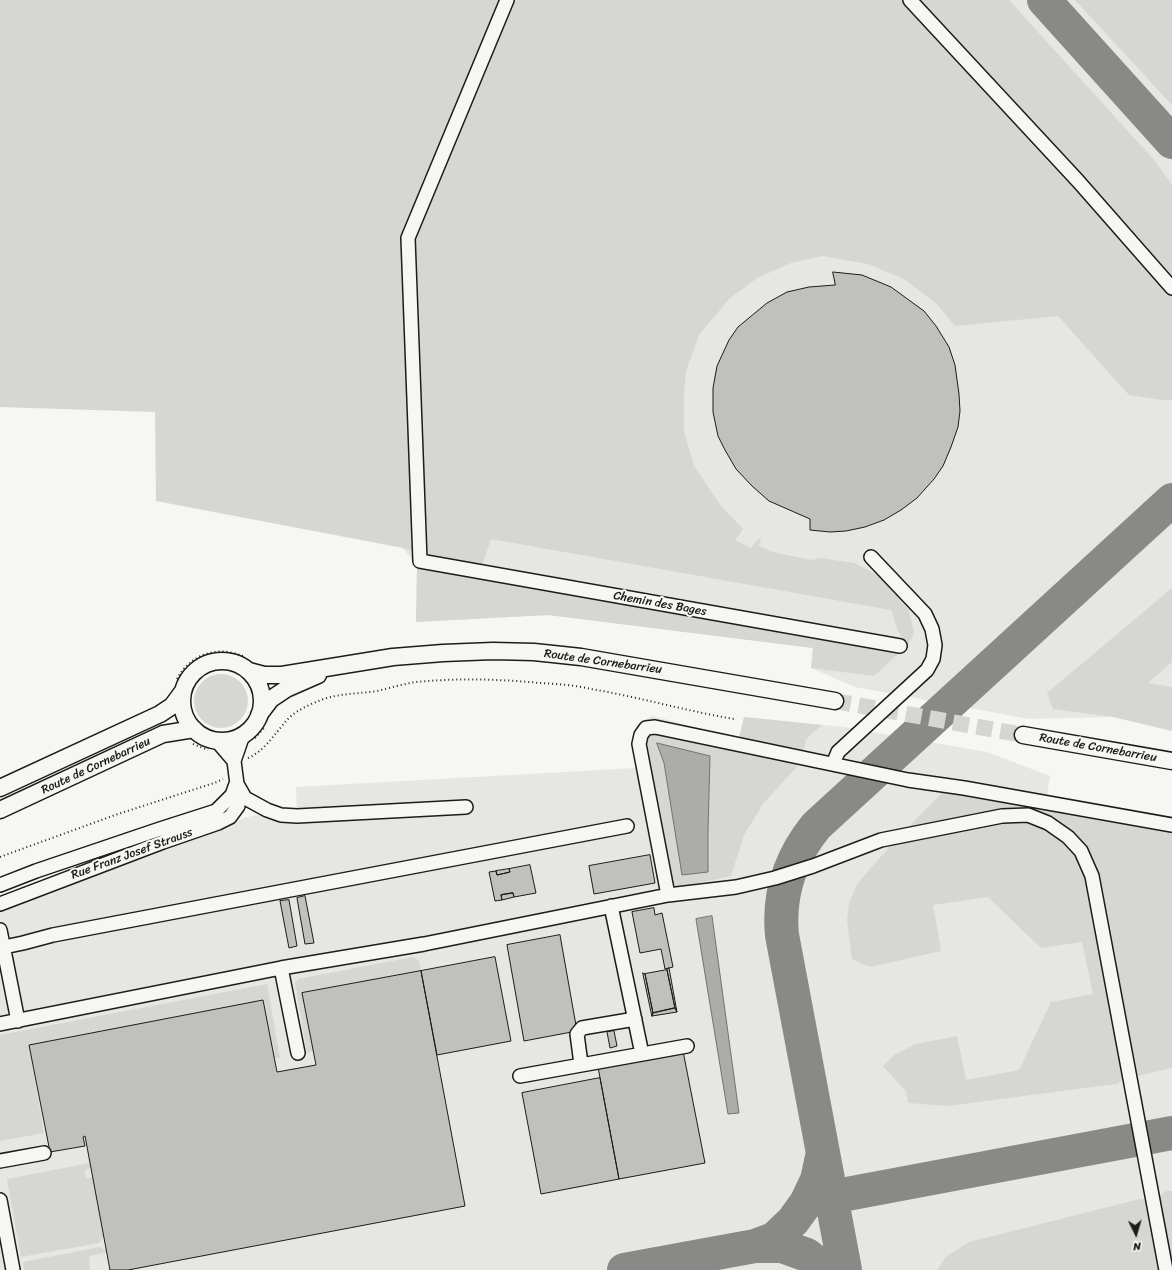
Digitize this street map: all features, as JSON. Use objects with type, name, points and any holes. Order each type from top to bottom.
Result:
[{"type":"main road","name":"Route de Cornebarrieu","points":[[249,672],[264,675],[282,675],[393,657],[442,653],[493,651],[534,652],[581,657],[835,701]]},
{"type":"main road","points":[[224,661],[237,664],[249,672],[256,680],[261,691],[263,720],[253,726],[249,737],[231,740],[213,746],[205,737],[194,736],[183,712],[182,701],[183,691],[193,674],[198,669],[210,663],[224,661]]},
{"type":"main road","name":"Route de Cornebarrieu","points":[[263,720],[271,699],[286,689],[345,665]]},
{"type":"main road","name":"Route de Cornebarrieu","points":[[0,788],[160,714],[172,706],[183,691]]},
{"type":"main road","name":"Route de Cornebarrieu","points":[[0,810],[163,734],[194,736]]},
{"type":"main road","name":"Route de Cornebarrieu","points":[[1023,735],[1172,761]]},
{"type":"street","name":"Chemin des Bages","points":[[507,0],[408,238],[420,561],[900,646]]},
{"type":"street","points":[[910,0],[1078,181],[1172,288]]},
{"type":"street","points":[[833,764],[838,752],[927,670],[933,659],[935,645],[932,628],[925,614],[871,557]]},
{"type":"street","points":[[668,895],[639,744],[641,735],[646,728],[655,726],[908,780],[964,788],[1172,826]]},
{"type":"street","name":"Rue Franz Josef Strauss","points":[[0,885],[160,828],[216,811],[232,795],[230,781],[249,737]]},
{"type":"street","points":[[213,746],[239,760]]},
{"type":"street","points":[[230,781],[246,798],[267,810],[281,815],[297,816],[466,806]]},
{"type":"street","name":"Rue Franz Josef Strauss","points":[[0,904],[163,842],[218,823],[230,817],[238,806],[230,781]]},
{"type":"street","points":[[0,1024],[281,968],[424,944],[668,895],[736,887],[775,878],[813,866],[881,840],[1002,816],[1028,815],[1048,823],[1068,837],[1081,851],[1092,876],[1166,1270]]},
{"type":"street","points":[[4,947],[53,935],[627,826]]},
{"type":"street","points":[[611,906],[642,1054]]},
{"type":"street","points":[[0,930],[18,1021]]},
{"type":"street","points":[[281,968],[298,1053]]},
{"type":"street","points":[[581,1064],[577,1034],[578,1031],[582,1028],[635,1019]]},
{"type":"street","points":[[520,1076],[687,1046]]},
{"type":"street","points":[[0,1161],[44,1153]]},
{"type":"street","points":[[0,1200],[13,1270]]},
{"type":"path","points":[[239,760],[251,757],[261,749],[298,711],[311,704],[333,696],[348,693],[376,691],[405,684],[424,682],[503,680],[589,688],[734,719]]},
{"type":"path","points":[[249,737],[262,732],[263,720]]},
{"type":"path","points":[[194,736],[213,746]]},
{"type":"path","points":[[0,857],[115,815],[217,782],[230,781]]},
{"type":"shaded area","points":[[0,0],[1009,0],[1154,160],[1172,185],[1172,400],[1129,395],[1058,316],[955,326],[937,304],[904,279],[868,264],[823,256],[791,263],[757,278],[729,299],[699,335],[686,371],[684,394],[684,431],[694,466],[721,506],[743,529],[735,540],[751,548],[759,538],[761,540],[759,546],[773,552],[811,560],[819,558],[855,563],[882,578],[909,611],[914,633],[908,645],[898,631],[891,610],[491,539],[482,565],[437,558],[403,548],[156,501],[155,412],[0,407]]},
{"type":"shaded area","points":[[89,0],[1172,0],[1172,706],[1113,717],[1029,719],[855,687],[811,668],[813,648],[548,615],[416,622],[417,566],[403,548]]},
{"type":"shaded area","points":[[1075,0],[1172,0],[1172,105]]},
{"type":"shaded area","points":[[417,566],[899,653],[874,676],[811,668],[813,648],[548,615],[416,622]]},
{"type":"shaded area","points":[[1172,588],[1172,662],[1148,683],[1172,687],[1172,731],[1113,717],[1053,709],[1047,693]]},
{"type":"shaded area","points":[[221,674],[231,676],[240,682],[246,691],[248,701],[246,711],[240,720],[231,726],[221,728],[211,726],[202,720],[196,711],[194,701],[196,691],[202,682],[211,676]]},
{"type":"shaded area","points":[[652,716],[739,738],[744,717],[844,727],[987,752],[1050,776],[1047,795],[1172,817],[1172,1270],[0,1270],[0,908],[51,894],[53,890],[163,845],[223,830],[244,818],[261,814],[297,816],[296,787],[637,768],[633,743],[637,726],[642,721]]},
{"type":"shaded area","points":[[744,717],[822,725],[806,739],[803,753],[739,738]]},
{"type":"shaded area","points":[[652,731],[801,762],[763,804],[744,835],[731,876],[671,889],[645,741],[647,734]],"holes":[[[657,744],[710,756],[708,872],[682,875],[664,763]]]},
{"type":"shaded area","points":[[657,743],[710,756],[708,872],[682,875],[664,763]]},
{"type":"shaded area","points":[[946,789],[1172,830],[1172,1068],[1124,1079],[1116,1084],[947,1106],[908,1103],[906,1091],[883,1066],[894,1055],[916,1044],[957,1036],[966,1080],[1019,1070],[1051,1002],[1093,994],[1082,942],[1041,948],[988,897],[933,905],[941,951],[870,967],[852,959],[847,920],[849,903],[857,884],[891,845]]},
{"type":"shaded area","points":[[712,916],[739,1113],[728,1114],[696,919]]},
{"type":"shaded area","points":[[413,957],[419,961],[421,971],[303,993],[313,1051],[307,1053],[295,983],[298,979]]},
{"type":"shaded area","points":[[267,984],[280,1058],[274,1058],[263,1000],[29,1045],[44,1133],[0,1141],[0,1035]]},
{"type":"shaded area","points":[[90,1163],[91,1168],[85,1170],[86,1178],[93,1177],[104,1236],[99,1243],[21,1257],[7,1179]]},
{"type":"shaded area","points":[[1166,1191],[1172,1191],[1172,1269],[1158,1197]]},
{"type":"shaded area","points":[[1140,1199],[1146,1200],[1160,1270],[937,1270],[946,1257],[969,1242]]},
{"type":"shaded area","points":[[100,1247],[107,1252],[90,1256],[90,1270],[24,1270],[23,1262]]},
{"type":"building","points":[[833,272],[862,275],[891,287],[924,311],[936,326],[949,347],[955,365],[960,411],[958,427],[943,466],[934,479],[917,498],[884,520],[865,527],[846,531],[830,532],[810,530],[810,519],[769,501],[736,469],[718,436],[713,412],[713,388],[717,366],[729,340],[738,327],[767,303],[787,292],[809,287],[835,285]]},
{"type":"building","points":[[650,855],[655,883],[594,894],[589,866]]},
{"type":"building","points":[[530,865],[536,893],[514,897],[513,893],[501,895],[502,900],[495,901],[489,872],[496,871],[497,875],[510,872],[509,869]]},
{"type":"building","points":[[509,869],[510,872],[497,875],[496,871]]},
{"type":"building","points":[[513,893],[514,897],[502,900],[501,895]]},
{"type":"building","points":[[305,896],[314,943],[305,944],[297,898]]},
{"type":"building","points":[[289,900],[297,946],[289,948],[280,901]]},
{"type":"building","points":[[654,908],[655,915],[662,913],[673,967],[665,969],[661,949],[640,953],[632,912]]},
{"type":"building","points":[[560,935],[577,1031],[524,1041],[507,945]]},
{"type":"building","points":[[495,957],[511,1041],[437,1055],[421,971]]},
{"type":"building","points":[[669,968],[677,1012],[667,970]]},
{"type":"building","points":[[667,970],[675,1008],[653,1013],[645,974]]},
{"type":"building","points":[[421,971],[465,1206],[128,1270],[110,1270],[85,1136],[83,1137],[85,1146],[50,1152],[29,1045],[263,1000],[277,1072],[316,1065],[302,993]]},
{"type":"building","points":[[643,973],[645,974],[653,1013],[652,1016]]},
{"type":"building","points":[[675,1008],[677,1012],[652,1016],[653,1013]]},
{"type":"building","points":[[614,1031],[617,1046],[610,1048],[607,1032]]},
{"type":"building","points":[[683,1051],[705,1163],[619,1179],[598,1067]]},
{"type":"building","points":[[600,1078],[619,1179],[541,1194],[522,1093]]},
{"type":"taxiway","points":[[1044,0],[1172,142]]},
{"type":"taxiway","points":[[845,1270],[782,935],[781,920],[784,891],[793,863],[807,838],[816,826],[1172,500]]},
{"type":"taxiway","points":[[831,1197],[1172,1133]]},
{"type":"taxiway","points":[[755,1246],[774,1239],[793,1221],[806,1203],[817,1180],[822,1157]]},
{"type":"taxiway","points":[[624,1270],[755,1246],[782,1246],[807,1255],[826,1270]]},
{"type":"tunnel","points":[[835,701],[1023,735]]}]
